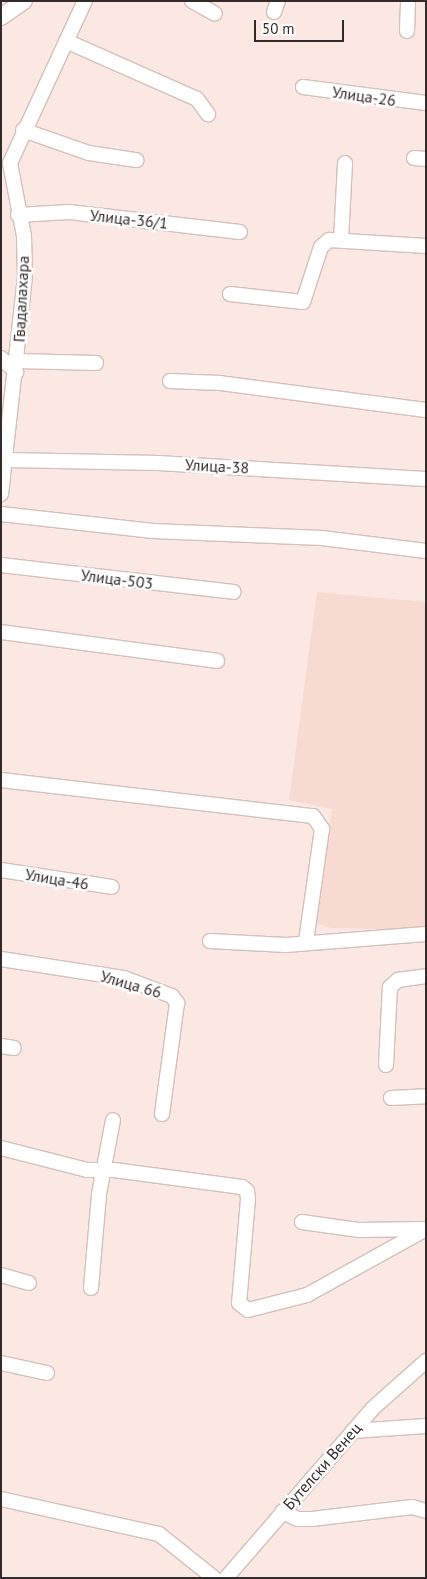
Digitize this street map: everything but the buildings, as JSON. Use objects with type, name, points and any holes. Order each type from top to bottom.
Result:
[{"type":"street","points":[[1,17],[24,1]]},
{"type":"street","name":"Гвадалахара","points":[[1,494],[8,460],[25,277],[18,215],[10,174],[13,152],[85,1]]},
{"type":"street","points":[[192,1],[215,14]]},
{"type":"street","points":[[407,31],[408,1]]},
{"type":"street","points":[[66,41],[197,99],[208,114]]},
{"type":"street","name":"Улица-26","points":[[303,87],[426,103]]},
{"type":"street","points":[[23,130],[89,153],[136,160]]},
{"type":"street","points":[[1,165],[13,152]]},
{"type":"street","points":[[341,240],[345,163]]},
{"type":"street","name":"Улица-36/1","points":[[18,215],[69,212],[240,232]]},
{"type":"street","points":[[230,294],[303,302],[324,242],[341,240],[426,246]]},
{"type":"street","points":[[1,358],[17,366],[96,363]]},
{"type":"street","points":[[170,381],[220,383],[426,410]]},
{"type":"street","name":"Улица-38","points":[[8,460],[158,463],[426,479]]},
{"type":"street","points":[[1,514],[153,531],[322,538],[426,551]]},
{"type":"street","name":"Улица-503","points":[[1,565],[233,592]]},
{"type":"street","points":[[1,632],[217,661]]},
{"type":"street","points":[[1,780],[313,816],[322,829],[306,940]]},
{"type":"street","name":"Улица-46","points":[[1,870],[112,888]]},
{"type":"street","points":[[210,941],[266,945],[306,940],[426,934]]},
{"type":"street","name":"Улица 66","points":[[1,958],[124,978],[172,996],[177,1003],[162,1114]]},
{"type":"street","points":[[386,1065],[390,987],[398,980],[426,976]]},
{"type":"street","points":[[391,1098],[426,1096]]},
{"type":"street","points":[[91,1288],[102,1172],[113,1120]]},
{"type":"street","points":[[1,1148],[102,1172],[114,1170],[228,1184],[247,1191],[239,1303],[248,1310],[307,1296],[425,1229]]},
{"type":"street","points":[[302,1222],[359,1230],[425,1229]]},
{"type":"street","points":[[1,1275],[29,1283]]},
{"type":"street","name":"Бутелски Венец","points":[[226,1578],[373,1408],[426,1361]]},
{"type":"street","points":[[1,1363],[47,1373]]},
{"type":"street","points":[[353,1432],[426,1426]]},
{"type":"street","points":[[1,1499],[152,1531],[172,1542],[214,1578]]},
{"type":"street","points":[[282,1512],[298,1519],[312,1519],[412,1507],[426,1511]]},
{"type":"shaded area","points":[[317,592],[426,602],[426,930],[331,928],[317,924],[332,809],[289,800]]}]
